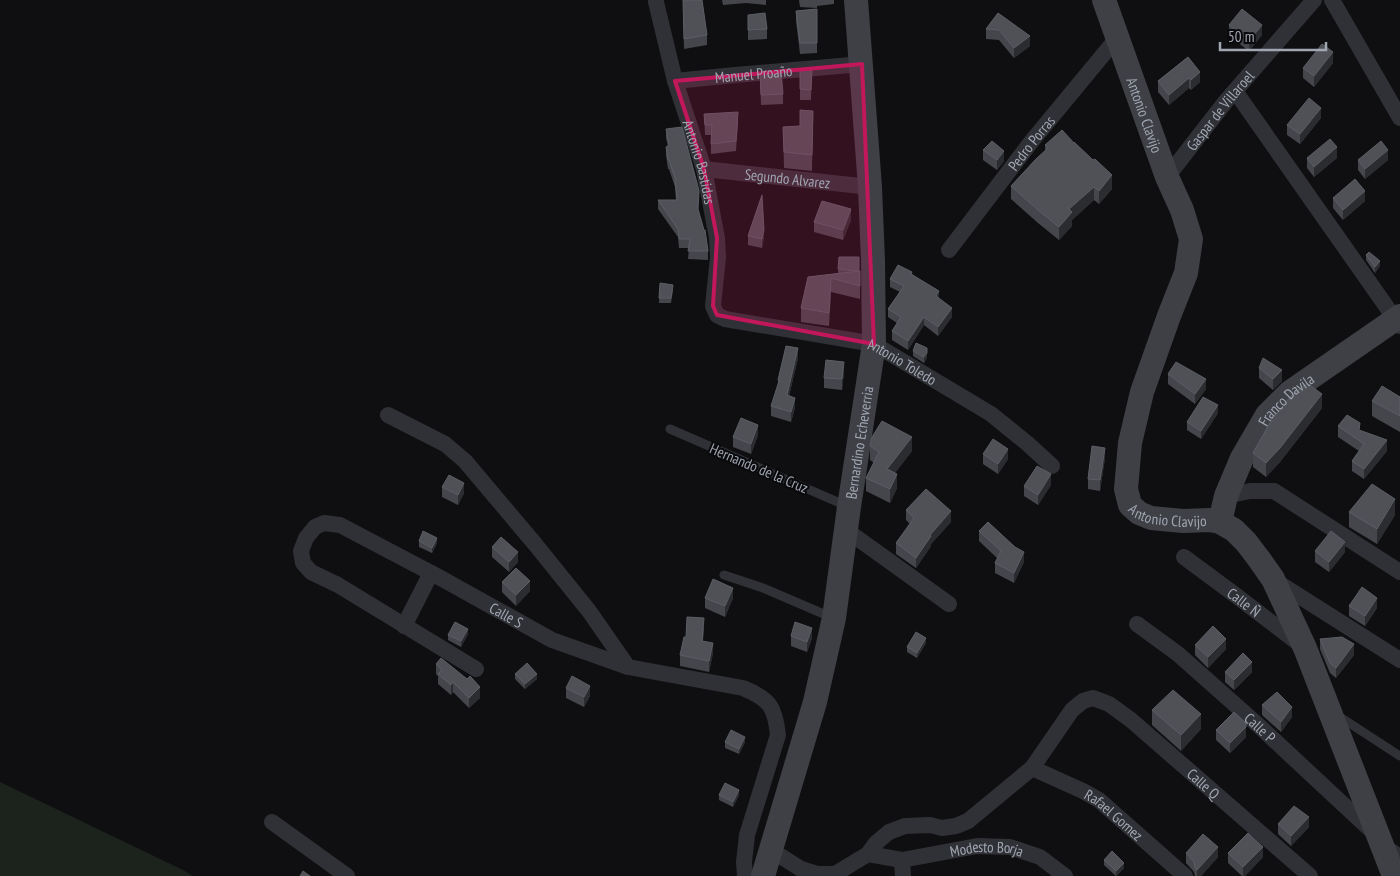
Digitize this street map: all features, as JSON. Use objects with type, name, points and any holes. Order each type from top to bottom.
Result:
[{"type":"street","name":"Bernardino Echeverria","points":[[763,876],[814,702],[834,618],[874,344],[870,187],[856,0]]},
{"type":"street","name":"Antonio Clavijo","points":[[1104,0],[1191,239],[1186,273],[1142,392],[1130,443],[1126,489],[1130,506],[1139,513],[1151,518],[1183,522],[1210,520],[1220,522],[1234,530],[1259,559],[1272,579],[1305,648],[1394,876]]},
{"type":"street","name":"Gaspar de Villaroel","points":[[1167,177],[1235,91],[1314,0]]},
{"type":"street","points":[[1332,0],[1400,118]]},
{"type":"street","name":"Antonio Bastidas","points":[[656,2],[675,81],[704,169],[718,238],[713,306],[717,315],[725,319]]},
{"type":"street","name":"Pedro Porras","points":[[949,250],[1031,142],[1117,38]]},
{"type":"street","name":"Manuel Proaño","points":[[675,81],[862,64]]},
{"type":"street","points":[[1235,91],[1398,320]]},
{"type":"street","name":"Segundo Alvarez","points":[[704,169],[870,187]]},
{"type":"street","name":"Antonio Toledo","points":[[725,319],[874,344],[991,414],[1052,466]]},
{"type":"street","name":"Franco Davila","points":[[1220,522],[1226,496],[1242,458],[1267,415],[1290,392],[1398,320]]},
{"type":"street","points":[[388,415],[445,444],[465,462],[577,596],[628,667]]},
{"type":"street","points":[[1226,496],[1250,491],[1274,491],[1400,572]]},
{"type":"street","name":"Calle S","points":[[476,669],[338,585],[311,572],[303,563],[301,551],[306,538],[315,527],[324,523],[340,525],[552,640],[628,667],[743,688],[759,694],[770,705],[776,720],[778,735],[747,835],[744,862],[745,876]]},
{"type":"street","points":[[846,530],[949,604]]},
{"type":"street","name":"Calle Ñ","points":[[1184,557],[1305,648]]},
{"type":"street","points":[[404,626],[431,574]]},
{"type":"street","points":[[1272,579],[1400,660]]},
{"type":"street","name":"Calle P","points":[[1137,624],[1186,660],[1379,838]]},
{"type":"street","name":"Calle Q","points":[[1032,768],[1072,710],[1083,701],[1093,698],[1109,704],[1131,720],[1310,876]]},
{"type":"street","points":[[771,850],[801,869],[817,874],[836,874],[868,854],[876,843],[889,832],[905,826],[942,828],[956,826],[968,821],[1032,768]]},
{"type":"street","name":"Rafael Gomez","points":[[1032,768],[1083,791],[1098,800],[1185,876]]},
{"type":"street","points":[[272,822],[347,876]]},
{"type":"street","name":"Modesto Borja","points":[[902,868],[977,846],[1010,847],[1040,857],[1065,876]]},
{"type":"street","points":[[868,854],[902,868]]},
{"type":"lane","name":"Hernando de la Cruz","points":[[670,429],[849,507]]},
{"type":"lane","points":[[724,575],[763,588],[834,618]]},
{"type":"lane","points":[[1328,709],[1400,756]]},
{"type":"lane","points":[[1379,838],[1400,853]]},
{"type":"highlighted area","points":[[862,64],[874,344],[717,315],[713,306],[717,238],[704,169],[675,81]]},
{"type":"shaded area","points":[[0,782],[185,871],[193,876],[0,876]]},
{"type":"building","points":[[683,0],[702,0],[707,35],[684,39]]},
{"type":"building","points":[[817,9],[817,43],[800,43],[796,11]]},
{"type":"building","points":[[1242,9],[1262,25],[1249,41],[1229,25]]},
{"type":"building","points":[[765,13],[767,29],[748,30],[748,15]]},
{"type":"building","points":[[998,13],[1030,36],[1014,48],[999,30],[986,29]]},
{"type":"building","points":[[1322,44],[1333,52],[1314,76],[1303,68]]},
{"type":"building","points":[[1188,57],[1200,72],[1191,80],[1189,78],[1169,95],[1158,81]]},
{"type":"building","points":[[812,68],[811,90],[800,89],[800,69]]},
{"type":"building","points":[[781,71],[783,94],[761,95],[760,73]]},
{"type":"building","points":[[1309,98],[1321,108],[1300,134],[1287,125]]},
{"type":"building","points":[[800,110],[813,111],[812,155],[784,152],[783,127],[800,126]]},
{"type":"building","points":[[738,112],[736,141],[711,144],[712,125],[705,125],[704,114]]},
{"type":"building","points":[[682,127],[699,191],[698,209],[705,230],[708,251],[688,251],[690,239],[679,239],[678,229],[658,200],[677,200],[675,178],[668,160],[666,147],[669,145],[666,129]]},
{"type":"building","points":[[1062,130],[1074,143],[1112,175],[1099,191],[1094,187],[1069,209],[1072,212],[1059,227],[1011,186],[1048,148],[1045,145]]},
{"type":"building","points":[[1330,139],[1337,147],[1314,167],[1307,158]]},
{"type":"building","points":[[992,141],[1004,151],[997,160],[983,150]]},
{"type":"building","points":[[1381,141],[1388,150],[1365,169],[1358,160]]},
{"type":"building","points":[[1355,179],[1365,191],[1343,210],[1333,198]]},
{"type":"building","points":[[762,195],[764,230],[762,239],[748,236]]},
{"type":"building","points":[[822,201],[851,209],[843,230],[814,222]]},
{"type":"building","points":[[1369,252],[1380,261],[1375,267],[1366,255]]},
{"type":"building","points":[[839,257],[859,257],[859,271],[838,269]]},
{"type":"building","points":[[898,265],[912,272],[911,274],[939,291],[936,296],[952,308],[938,327],[924,317],[908,341],[892,331],[901,317],[888,309],[904,286],[890,279]]},
{"type":"building","points":[[860,271],[860,286],[831,278],[829,313],[801,308],[808,277]]},
{"type":"building","points":[[660,283],[673,285],[671,298],[659,298]]},
{"type":"building","points":[[916,343],[927,348],[927,353],[924,357],[913,351]]},
{"type":"building","points":[[786,346],[798,348],[787,395],[795,398],[791,412],[771,406],[779,381]]},
{"type":"building","points":[[1263,358],[1282,370],[1273,379],[1259,368]]},
{"type":"building","points":[[826,360],[844,362],[842,379],[824,378]]},
{"type":"building","points":[[1176,362],[1206,379],[1195,394],[1168,374]]},
{"type":"building","points":[[1307,383],[1322,394],[1266,463],[1253,453],[1272,419],[1291,396]]},
{"type":"building","points":[[1382,386],[1400,397],[1400,416],[1372,401]]},
{"type":"building","points":[[1203,397],[1218,405],[1201,431],[1187,422]]},
{"type":"building","points":[[1347,415],[1360,423],[1359,430],[1387,440],[1364,469],[1352,461],[1364,444],[1338,426]]},
{"type":"building","points":[[741,418],[758,425],[751,444],[733,437]]},
{"type":"building","points":[[882,421],[912,437],[887,469],[897,474],[890,489],[866,478],[879,452],[870,446],[872,437]]},
{"type":"building","points":[[993,439],[1008,449],[998,464],[983,454]]},
{"type":"building","points":[[1092,446],[1105,448],[1100,480],[1088,479]]},
{"type":"building","points":[[1037,466],[1051,474],[1038,495],[1024,486]]},
{"type":"building","points":[[449,475],[464,483],[458,495],[442,487]]},
{"type":"building","points":[[1372,484],[1395,499],[1377,529],[1349,512]]},
{"type":"building","points":[[926,489],[951,511],[930,535],[916,558],[896,543],[914,518],[906,510]]},
{"type":"building","points":[[988,522],[1015,547],[1024,552],[1014,573],[995,563],[1001,551],[979,531]]},
{"type":"building","points":[[423,531],[437,538],[432,548],[419,541]]},
{"type":"building","points":[[1331,531],[1345,542],[1329,562],[1315,551]]},
{"type":"building","points":[[501,537],[518,552],[509,562],[492,547]]},
{"type":"building","points":[[516,568],[530,581],[516,595],[502,582]]},
{"type":"building","points":[[713,579],[733,588],[725,606],[705,598]]},
{"type":"building","points":[[1362,587],[1377,598],[1365,616],[1349,606]]},
{"type":"building","points":[[687,617],[704,618],[702,641],[713,643],[709,661],[680,655],[684,637],[686,637]]},
{"type":"building","points":[[455,622],[468,629],[461,641],[448,635]]},
{"type":"building","points":[[795,622],[812,628],[807,642],[791,636]]},
{"type":"building","points":[[1213,626],[1226,639],[1208,657],[1195,645]]},
{"type":"building","points":[[916,632],[926,638],[917,653],[907,647]]},
{"type":"building","points":[[1342,637],[1354,644],[1336,668],[1330,663],[1320,639]]},
{"type":"building","points":[[1243,653],[1252,662],[1234,680],[1225,672]]},
{"type":"building","points":[[441,658],[467,679],[470,676],[480,687],[469,698],[453,682],[451,685],[438,674],[442,670],[436,664]]},
{"type":"building","points":[[527,663],[537,674],[525,684],[515,674]]},
{"type":"building","points":[[572,676],[590,686],[584,697],[566,688]]},
{"type":"building","points":[[1173,690],[1201,714],[1181,735],[1152,710]]},
{"type":"building","points":[[1277,692],[1292,707],[1281,722],[1262,705]]},
{"type":"building","points":[[1234,712],[1246,723],[1246,727],[1230,743],[1216,730]]},
{"type":"building","points":[[731,730],[745,737],[739,749],[725,742]]},
{"type":"building","points":[[725,783],[739,790],[733,802],[719,795]]},
{"type":"building","points":[[1294,806],[1309,817],[1291,836],[1278,824]]},
{"type":"building","points":[[1248,833],[1263,847],[1243,867],[1228,853]]},
{"type":"building","points":[[1203,834],[1218,847],[1197,870],[1194,862],[1186,853]]},
{"type":"building","points":[[1112,851],[1124,863],[1116,871],[1104,860]]},
{"type":"building","points":[[303,871],[310,876],[300,876]]}]
